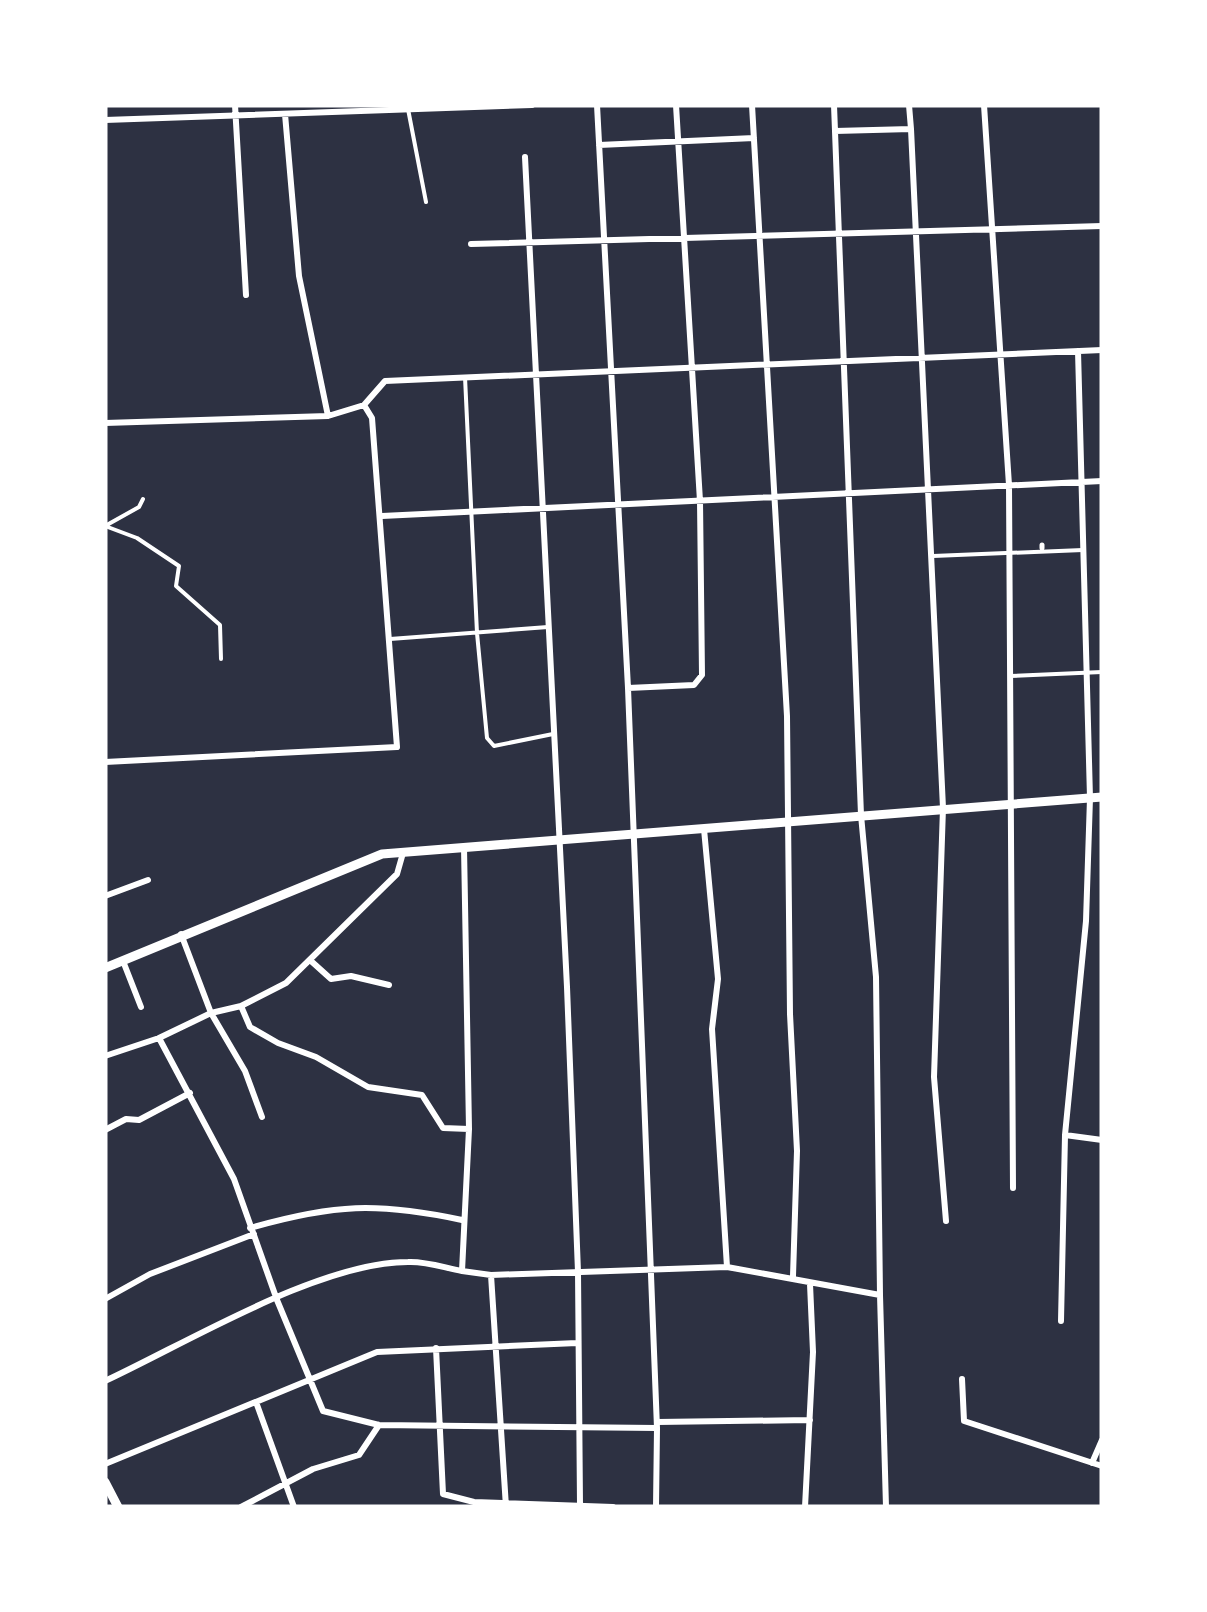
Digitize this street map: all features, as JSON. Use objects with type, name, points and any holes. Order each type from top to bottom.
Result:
[{"type":"street","points":[[235,105],[246,294]]},
{"type":"street","points":[[105,120],[532,105]]},
{"type":"street","points":[[597,105],[628,688],[657,1425],[656,1507]]},
{"type":"street","points":[[628,688],[694,685],[702,675],[700,500],[676,105]]},
{"type":"street","points":[[752,105],[788,821],[790,1014],[797,1150],[793,1276]]},
{"type":"street","points":[[834,105],[861,815],[876,977],[886,1507]]},
{"type":"street","points":[[910,105],[943,808],[934,1076],[946,1221]]},
{"type":"street","points":[[984,105],[1009,486],[1013,1188]]},
{"type":"street","points":[[285,114],[299,276],[328,416]]},
{"type":"street","points":[[835,131],[911,129]]},
{"type":"street","points":[[599,145],[754,138]]},
{"type":"street","points":[[524,156],[578,1272],[576,1430],[580,1505]]},
{"type":"street","points":[[472,244],[1102,226]]},
{"type":"street","points":[[105,423],[328,416],[364,405],[385,381],[611,368],[1102,350]]},
{"type":"street","points":[[1061,1321],[1065,1135],[1083,960],[1090,798],[1078,351]]},
{"type":"street","points":[[105,762],[397,747],[382,516],[372,418],[364,405]]},
{"type":"street","points":[[382,516],[1102,481]]},
{"type":"street","points":[[105,968],[181,933],[382,854],[558,837],[1102,797]]},
{"type":"street","points":[[704,829],[718,979],[712,1029],[726,1267]]},
{"type":"street","points":[[462,1271],[469,1129],[464,845]]},
{"type":"street","points":[[105,1056],[160,1038],[211,1013],[241,1006],[286,983],[312,962],[397,874],[404,852]]},
{"type":"street","points":[[105,896],[148,880]]},
{"type":"street","points":[[181,933],[211,1013],[245,1072],[262,1117]]},
{"type":"street","points":[[122,960],[142,1007]]},
{"type":"street","points":[[312,962],[331,980],[352,976],[388,984]]},
{"type":"street","points":[[241,1006],[250,1027],[261,1034],[316,1057],[368,1087],[422,1094],[443,1128],[469,1129]]},
{"type":"street","points":[[160,1038],[234,1179],[276,1300],[323,1411],[379,1425],[576,1430],[810,1420]]},
{"type":"street","points":[[105,1130],[126,1119],[139,1120],[190,1093]]},
{"type":"street","points":[[1065,1135],[1102,1140]]},
{"type":"street","points":[[105,1298],[150,1274],[252,1231],[316,1210],[359,1206],[409,1209],[462,1220]]},
{"type":"street","points":[[105,1381],[321,1281],[412,1261],[492,1274],[726,1267],[793,1276],[810,1284],[880,1295]]},
{"type":"street","points":[[492,1274],[506,1505]]},
{"type":"street","points":[[805,1507],[813,1352],[810,1284]]},
{"type":"street","points":[[105,1464],[377,1352],[577,1343]]},
{"type":"street","points":[[436,1348],[440,1490],[474,1504],[614,1507]]},
{"type":"street","points":[[962,1378],[964,1421],[1102,1466]]},
{"type":"street","points":[[256,1402],[294,1507]]},
{"type":"street","points":[[240,1507],[337,1459],[358,1455],[379,1425]]},
{"type":"street","points":[[1092,1463],[1102,1440]]},
{"type":"street","points":[[105,1482],[118,1507]]},
{"type":"lane","points":[[408,109],[426,202]]},
{"type":"lane","points":[[465,377],[477,632],[488,744],[553,734]]},
{"type":"lane","points":[[105,526],[139,507],[143,499]]},
{"type":"lane","points":[[105,526],[137,538],[179,566],[176,586],[220,625],[221,659]]},
{"type":"lane","points":[[932,556],[1083,550]]},
{"type":"lane","points":[[390,639],[548,627]]},
{"type":"lane","points":[[1010,676],[1102,672]]}]
